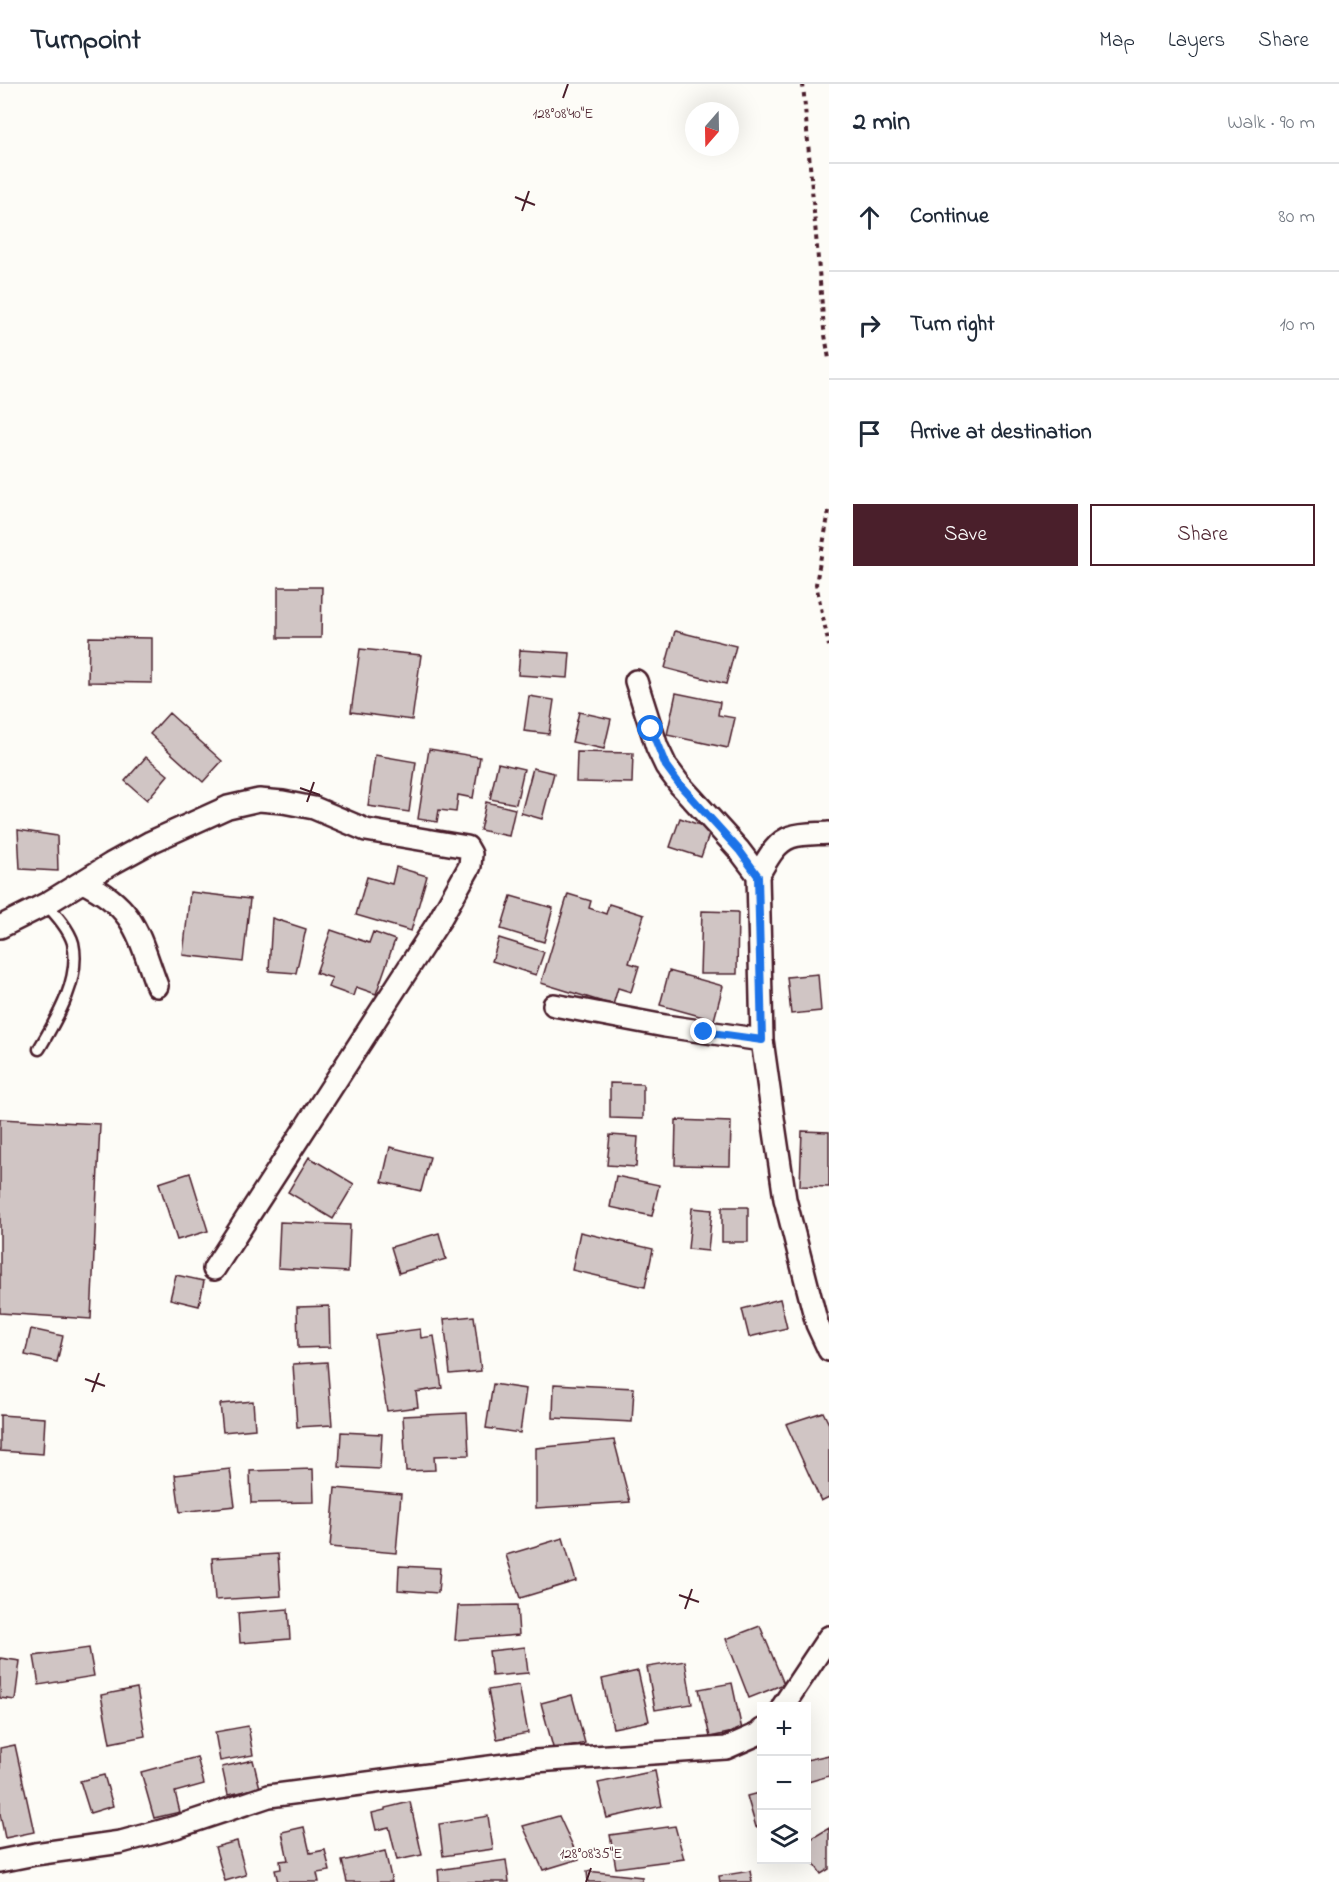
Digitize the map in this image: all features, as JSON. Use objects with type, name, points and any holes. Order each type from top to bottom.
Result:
[{"type":"street","points":[[636,681],[654,738],[666,766],[680,785],[739,850],[758,876]]},
{"type":"street","points":[[0,927],[46,904],[151,842],[228,807],[259,800],[314,808],[366,830],[467,847],[471,854],[470,866],[439,921],[214,1269]]},
{"type":"street","points":[[829,833],[790,837],[779,844],[769,856],[758,876],[762,1040],[785,1199],[818,1324],[829,1350]]},
{"type":"street","points":[[82,882],[101,891],[118,904],[135,927],[157,987]]},
{"type":"street","points":[[554,1005],[664,1026],[762,1040]]},
{"type":"street","points":[[786,1702],[829,1637]]},
{"type":"street","points":[[0,1862],[35,1854],[121,1842],[177,1827],[269,1796],[536,1761],[726,1748],[757,1734]]},
{"type":"lane","points":[[39,1049],[61,1011],[74,964],[73,943],[61,921],[46,904]]},
{"type":"path","points":[[803,84],[824,329],[829,359]]},
{"type":"path","points":[[829,511],[816,584],[829,646]]},
{"type":"building","points":[[278,587],[322,587],[321,638],[278,638]]},
{"type":"building","points":[[675,631],[736,646],[726,684],[665,668]]},
{"type":"building","points":[[89,637],[152,638],[152,683],[88,682]]},
{"type":"building","points":[[360,649],[421,655],[412,720],[351,712]]},
{"type":"building","points":[[520,650],[570,653],[568,678],[518,675]]},
{"type":"building","points":[[676,693],[720,702],[718,715],[735,718],[728,748],[667,735]]},
{"type":"building","points":[[529,696],[554,700],[549,734],[524,731]]},
{"type":"building","points":[[579,712],[611,719],[604,749],[572,742]]},
{"type":"building","points":[[169,713],[222,761],[203,782],[150,734]]},
{"type":"building","points":[[429,749],[480,757],[473,798],[458,795],[456,812],[439,810],[437,822],[418,819]]},
{"type":"building","points":[[577,752],[633,753],[632,783],[576,782]]},
{"type":"building","points":[[375,755],[416,762],[409,812],[368,806]]},
{"type":"building","points":[[146,757],[168,775],[147,800],[125,781]]},
{"type":"building","points":[[498,763],[524,769],[516,804],[490,799]]},
{"type":"building","points":[[533,768],[554,773],[542,819],[521,813]]},
{"type":"building","points":[[486,802],[515,809],[509,836],[480,830]]},
{"type":"building","points":[[680,818],[711,829],[701,857],[670,847]]},
{"type":"building","points":[[18,830],[57,836],[58,871],[20,869]]},
{"type":"building","points":[[396,867],[427,876],[411,931],[356,915],[367,877],[392,884]]},
{"type":"building","points":[[190,892],[250,899],[243,962],[183,955]]},
{"type":"building","points":[[568,894],[591,901],[589,908],[606,914],[609,904],[644,915],[629,963],[639,966],[631,992],[618,988],[613,1005],[541,983]]},
{"type":"building","points":[[511,896],[553,908],[544,942],[501,929]]},
{"type":"building","points":[[702,911],[738,912],[737,974],[700,974]]},
{"type":"building","points":[[272,918],[306,929],[296,973],[269,971]]},
{"type":"building","points":[[331,930],[369,943],[373,932],[395,940],[376,994],[356,987],[353,996],[328,987],[332,978],[316,973]]},
{"type":"building","points":[[499,938],[544,952],[536,975],[492,961]]},
{"type":"building","points":[[669,971],[723,986],[714,1020],[660,1005]]},
{"type":"building","points":[[818,974],[821,1011],[791,1014],[787,977]]},
{"type":"building","points":[[610,1083],[643,1084],[643,1119],[610,1118]]},
{"type":"building","points":[[0,1119],[100,1124],[91,1319],[0,1313]]},
{"type":"building","points":[[676,1120],[731,1122],[730,1166],[675,1165]]},
{"type":"building","points":[[802,1131],[829,1132],[829,1187],[800,1186]]},
{"type":"building","points":[[610,1135],[638,1137],[636,1167],[607,1165]]},
{"type":"building","points":[[390,1147],[430,1157],[421,1191],[382,1182]]},
{"type":"building","points":[[309,1157],[354,1184],[333,1219],[288,1192]]},
{"type":"building","points":[[190,1173],[208,1231],[177,1240],[159,1183]]},
{"type":"building","points":[[616,1176],[659,1185],[652,1216],[610,1207]]},
{"type":"building","points":[[722,1207],[748,1207],[748,1242],[722,1242]]},
{"type":"building","points":[[692,1208],[712,1210],[708,1251],[688,1249]]},
{"type":"building","points":[[280,1222],[350,1225],[348,1272],[278,1268]]},
{"type":"building","points":[[580,1232],[653,1249],[645,1287],[572,1270]]},
{"type":"building","points":[[439,1233],[446,1259],[399,1273],[391,1247]]},
{"type":"building","points":[[176,1275],[204,1281],[199,1306],[170,1299]]},
{"type":"building","points":[[780,1299],[787,1328],[749,1337],[742,1309]]},
{"type":"building","points":[[329,1306],[330,1347],[298,1348],[297,1307]]},
{"type":"building","points":[[474,1316],[481,1371],[450,1374],[444,1319]]},
{"type":"building","points":[[31,1329],[63,1336],[57,1362],[25,1355]]},
{"type":"building","points":[[420,1329],[421,1338],[434,1336],[442,1388],[416,1392],[418,1407],[387,1411],[375,1335]]},
{"type":"building","points":[[327,1362],[332,1425],[297,1427],[293,1364]]},
{"type":"building","points":[[493,1384],[526,1389],[520,1433],[486,1428]]},
{"type":"building","points":[[554,1384],[634,1388],[632,1422],[553,1418]]},
{"type":"building","points":[[253,1401],[255,1429],[223,1432],[220,1404]]},
{"type":"building","points":[[823,1412],[829,1424],[829,1497],[821,1501],[786,1424]]},
{"type":"building","points":[[467,1413],[469,1455],[434,1456],[435,1470],[406,1471],[403,1416]]},
{"type":"building","points":[[0,1415],[45,1418],[43,1454],[0,1451]]},
{"type":"building","points":[[341,1432],[382,1434],[380,1469],[339,1467]]},
{"type":"building","points":[[614,1440],[630,1502],[536,1508],[536,1448]]},
{"type":"building","points":[[230,1469],[235,1506],[180,1512],[175,1475]]},
{"type":"building","points":[[313,1469],[314,1502],[251,1503],[250,1471]]},
{"type":"building","points":[[335,1488],[401,1494],[396,1553],[330,1547]]},
{"type":"building","points":[[563,1538],[576,1581],[520,1598],[506,1555]]},
{"type":"building","points":[[278,1554],[281,1596],[215,1600],[212,1558]]},
{"type":"building","points":[[399,1566],[440,1568],[438,1593],[398,1590]]},
{"type":"building","points":[[517,1605],[519,1635],[455,1640],[458,1606]]},
{"type":"building","points":[[288,1609],[290,1639],[240,1643],[238,1613]]},
{"type":"building","points":[[760,1626],[784,1684],[749,1698],[726,1639]]},
{"type":"building","points":[[525,1647],[528,1673],[492,1676],[489,1651]]},
{"type":"building","points":[[89,1648],[94,1676],[39,1685],[34,1656]]},
{"type":"building","points":[[0,1658],[20,1661],[15,1700],[0,1698]]},
{"type":"building","points":[[685,1661],[692,1704],[655,1710],[647,1667]]},
{"type":"building","points":[[638,1671],[649,1721],[613,1728],[602,1679]]},
{"type":"building","points":[[732,1683],[742,1730],[710,1737],[699,1689]]},
{"type":"building","points":[[519,1685],[528,1733],[497,1739],[488,1690]]},
{"type":"building","points":[[137,1688],[145,1736],[110,1743],[101,1695]]},
{"type":"building","points":[[572,1695],[585,1743],[554,1751],[541,1703]]},
{"type":"building","points":[[248,1726],[253,1755],[220,1761],[215,1732]]},
{"type":"building","points":[[15,1745],[34,1832],[5,1838],[0,1814],[0,1748]]},
{"type":"building","points":[[829,1755],[829,1776],[811,1781],[811,1759]]},
{"type":"building","points":[[197,1757],[204,1784],[175,1792],[180,1812],[154,1818],[141,1772]]},
{"type":"building","points":[[253,1760],[260,1788],[228,1795],[222,1767]]},
{"type":"building","points":[[655,1771],[662,1806],[607,1818],[598,1783]]},
{"type":"building","points":[[104,1775],[113,1806],[90,1813],[80,1781]]},
{"type":"building","points":[[757,1793],[756,1827],[747,1796]]},
{"type":"building","points":[[410,1802],[422,1855],[397,1860],[389,1827],[376,1830],[372,1813]]},
{"type":"building","points":[[488,1816],[493,1849],[443,1856],[439,1824]]},
{"type":"building","points":[[559,1816],[579,1859],[543,1870],[523,1826]]},
{"type":"building","points":[[675,1826],[684,1859],[616,1868],[610,1835]]},
{"type":"building","points":[[304,1827],[310,1853],[325,1850],[330,1871],[317,1873],[319,1882],[278,1882],[275,1870],[281,1869],[280,1861],[288,1860],[282,1832]]},
{"type":"building","points":[[829,1828],[829,1869],[821,1874],[811,1859],[811,1839]]},
{"type":"building","points":[[237,1841],[246,1875],[225,1881],[215,1847]]},
{"type":"building","points":[[385,1851],[392,1882],[347,1882],[342,1861]]},
{"type":"building","points":[[506,1860],[509,1882],[439,1882],[438,1870]]},
{"type":"building","points":[[587,1871],[642,1877],[642,1882],[588,1882]]},
{"type":"building","points":[[750,1871],[752,1882],[720,1882],[719,1876]]},
{"type":"route","points":[[651,729],[666,766],[707,817],[739,850],[758,876],[762,1040],[704,1032]]}]
